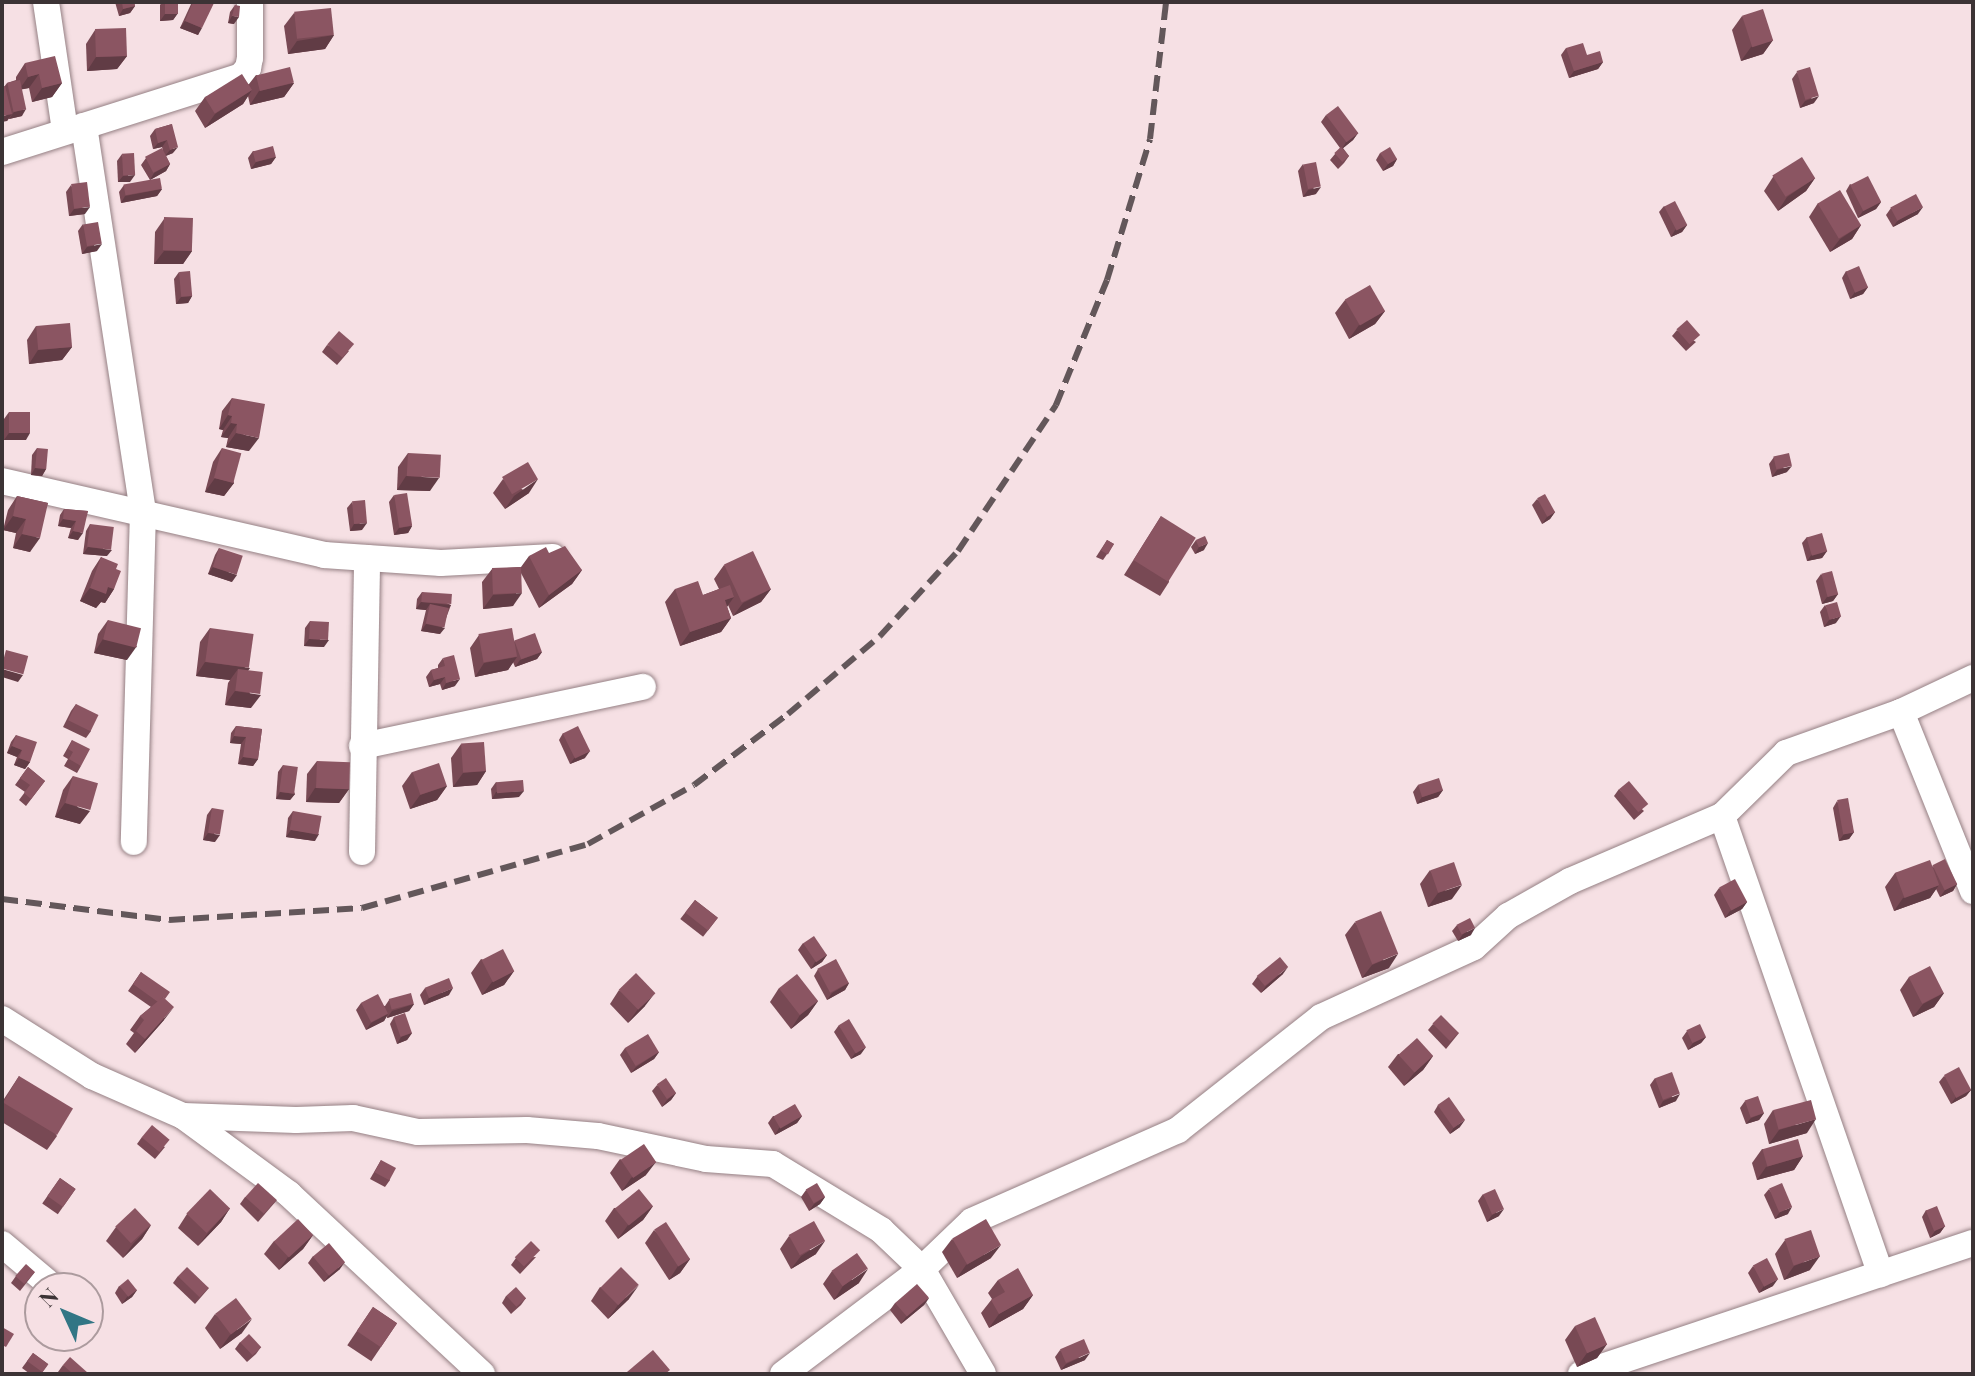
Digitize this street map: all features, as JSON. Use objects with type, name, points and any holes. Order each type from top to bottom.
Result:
[{"type":"street","points":[[46,2],[75,128],[143,511],[134,842]]},
{"type":"street","points":[[2,152],[241,76],[248,68],[250,58],[250,2]]},
{"type":"street","points":[[2,481],[324,555],[441,563],[553,557]]},
{"type":"street","points":[[362,852],[367,558]]},
{"type":"street","points":[[783,1374],[922,1269],[972,1221],[1178,1130],[1321,1017],[1474,947],[1508,916],[1570,881],[1722,816],[1786,753],[1901,712],[1973,678]]},
{"type":"street","points":[[362,746],[643,687]]},
{"type":"street","points":[[1901,712],[1973,891]]},
{"type":"street","points":[[1722,816],[1881,1274]]},
{"type":"street","points":[[2,1019],[92,1076],[183,1116],[289,1194],[482,1374]]},
{"type":"street","points":[[183,1116],[296,1120],[353,1118],[418,1132],[527,1130],[598,1136],[706,1159],[773,1164],[881,1230],[922,1269],[983,1374]]},
{"type":"street","points":[[1581,1374],[1973,1243]]},
{"type":"street","points":[[2,1244],[35,1272]]},
{"type":"building","points":[[122,2],[134,2],[135,6],[123,9]]},
{"type":"building","points":[[165,2],[178,2],[178,14],[165,14]]},
{"type":"building","points":[[193,2],[214,3],[202,28],[185,21]]},
{"type":"building","points":[[235,5],[240,6],[239,17],[232,16]]},
{"type":"building","points":[[331,8],[334,35],[297,39],[294,12]]},
{"type":"building","points":[[1763,9],[1773,40],[1752,47],[1742,16]]},
{"type":"building","points":[[126,28],[127,56],[96,57],[95,29]]},
{"type":"building","points":[[1583,43],[1587,55],[1600,51],[1603,62],[1574,71],[1566,48]]},
{"type":"building","points":[[55,56],[62,83],[42,88],[39,74],[28,77],[25,63]]},
{"type":"building","points":[[290,67],[294,83],[260,91],[256,75]]},
{"type":"building","points":[[1810,67],[1819,96],[1805,100],[1797,71]]},
{"type":"building","points":[[242,74],[252,90],[215,113],[205,97]]},
{"type":"building","points":[[20,80],[26,109],[14,112],[7,83]]},
{"type":"building","points":[[5,86],[12,114],[2,116],[2,87]]},
{"type":"building","points":[[1338,106],[1358,133],[1346,142],[1326,115]]},
{"type":"building","points":[[172,124],[178,147],[170,150],[167,140],[158,143],[155,129]]},
{"type":"building","points":[[273,146],[276,157],[256,162],[253,151]]},
{"type":"building","points":[[1341,147],[1349,156],[1342,162],[1334,153]]},
{"type":"building","points":[[1390,147],[1397,159],[1388,164],[1380,153]]},
{"type":"building","points":[[162,148],[170,164],[153,173],[145,157]]},
{"type":"building","points":[[134,153],[135,175],[123,176],[122,154]]},
{"type":"building","points":[[1802,157],[1815,178],[1786,197],[1772,176]]},
{"type":"building","points":[[1316,162],[1321,187],[1308,189],[1303,164]]},
{"type":"building","points":[[1868,176],[1881,202],[1863,211],[1850,185]]},
{"type":"building","points":[[160,178],[162,189],[125,195],[124,184]]},
{"type":"building","points":[[87,182],[90,207],[74,209],[71,184]]},
{"type":"building","points":[[1840,190],[1861,225],[1839,239],[1818,203]]},
{"type":"building","points":[[1916,194],[1923,207],[1897,221],[1890,208]]},
{"type":"building","points":[[1675,201],[1687,225],[1677,231],[1664,206]]},
{"type":"building","points":[[164,217],[193,218],[192,251],[163,250]]},
{"type":"building","points":[[98,222],[102,244],[87,246],[83,225]]},
{"type":"building","points":[[1859,266],[1868,287],[1855,293],[1846,271]]},
{"type":"building","points":[[190,271],[192,296],[181,297],[179,272]]},
{"type":"building","points":[[1370,285],[1385,311],[1360,325],[1345,300]]},
{"type":"building","points":[[1687,320],[1700,335],[1690,344],[1676,329]]},
{"type":"building","points":[[70,323],[72,347],[38,350],[36,326]]},
{"type":"building","points":[[339,331],[354,344],[342,358],[327,345]]},
{"type":"building","points":[[232,398],[265,404],[259,438],[236,433],[237,424],[231,423],[232,416],[228,415]]},
{"type":"building","points":[[9,412],[30,412],[30,433],[9,433]]},
{"type":"building","points":[[37,448],[48,449],[46,469],[35,468]]},
{"type":"building","points":[[222,448],[241,453],[233,483],[214,478]]},
{"type":"building","points":[[408,453],[441,455],[440,478],[407,476]]},
{"type":"building","points":[[1789,453],[1792,466],[1776,469],[1773,457]]},
{"type":"building","points":[[528,462],[538,479],[512,494],[502,477]]},
{"type":"building","points":[[407,493],[412,526],[399,528],[394,495]]},
{"type":"building","points":[[1545,494],[1555,512],[1547,517],[1537,498]]},
{"type":"building","points":[[17,496],[48,503],[40,538],[22,534],[26,519],[13,516]]},
{"type":"building","points":[[365,500],[367,523],[354,524],[352,501]]},
{"type":"building","points":[[64,509],[88,511],[83,533],[73,531],[76,521],[63,519]]},
{"type":"building","points":[[1161,516],[1196,538],[1168,582],[1133,560]]},
{"type":"building","points":[[90,524],[114,527],[111,550],[87,547]]},
{"type":"building","points":[[1822,533],[1827,551],[1812,556],[1807,537]]},
{"type":"building","points":[[1205,536],[1208,543],[1199,547],[1196,540]]},
{"type":"building","points":[[1107,540],[1114,544],[1108,554],[1101,550]]},
{"type":"building","points":[[565,546],[582,570],[549,595],[529,556],[546,547],[549,553]]},
{"type":"building","points":[[219,548],[243,556],[237,575],[213,567]]},
{"type":"building","points":[[753,551],[771,589],[742,603],[724,565]]},
{"type":"building","points":[[101,557],[118,564],[116,569],[121,571],[114,589],[108,587],[106,594],[90,588]]},
{"type":"building","points":[[521,567],[522,593],[493,594],[492,568]]},
{"type":"building","points":[[1832,571],[1838,594],[1828,597],[1821,574]]},
{"type":"building","points":[[698,581],[703,595],[730,585],[734,597],[725,600],[731,618],[690,632],[675,589]]},
{"type":"building","points":[[422,592],[452,594],[451,604],[421,602]]},
{"type":"building","points":[[1837,602],[1841,616],[1830,620],[1825,605]]},
{"type":"building","points":[[430,604],[449,608],[444,628],[426,624]]},
{"type":"building","points":[[108,620],[141,628],[136,648],[103,639]]},
{"type":"building","points":[[310,621],[329,622],[328,640],[309,639]]},
{"type":"building","points":[[210,628],[254,634],[249,668],[205,662]]},
{"type":"building","points":[[512,628],[517,657],[484,662],[479,634]]},
{"type":"building","points":[[535,633],[542,652],[521,659],[514,641]]},
{"type":"building","points":[[6,650],[28,656],[23,674],[2,669]]},
{"type":"building","points":[[454,655],[460,679],[446,683],[445,677],[434,680],[431,670],[445,666],[443,658]]},
{"type":"building","points":[[238,669],[263,672],[260,694],[235,691]]},
{"type":"building","points":[[76,704],[98,715],[91,731],[68,720]]},
{"type":"building","points":[[236,726],[262,729],[258,759],[243,757],[246,737],[234,736]]},
{"type":"building","points":[[578,726],[590,751],[575,759],[563,733]]},
{"type":"building","points":[[16,735],[37,742],[30,762],[19,758],[22,750],[12,746]]},
{"type":"building","points":[[72,740],[90,749],[81,766],[69,759],[73,752],[68,749]]},
{"type":"building","points":[[484,742],[486,771],[463,773],[461,744]]},
{"type":"building","points":[[317,761],[350,762],[349,789],[316,788]]},
{"type":"building","points":[[439,763],[447,786],[420,795],[413,772]]},
{"type":"building","points":[[283,765],[298,767],[294,794],[279,792]]},
{"type":"building","points":[[28,767],[45,781],[31,799],[24,793],[30,785],[20,778]]},
{"type":"building","points":[[73,776],[98,783],[90,810],[65,803]]},
{"type":"building","points":[[1439,778],[1443,790],[1422,797],[1418,785]]},
{"type":"building","points":[[523,780],[524,791],[497,793],[496,782]]},
{"type":"building","points":[[1629,781],[1648,804],[1638,812],[1619,789]]},
{"type":"building","points":[[1848,798],[1854,832],[1843,834],[1837,800]]},
{"type":"building","points":[[212,808],[224,810],[220,835],[208,833]]},
{"type":"building","points":[[293,811],[322,816],[318,835],[290,830]]},
{"type":"building","points":[[1945,859],[1957,884],[1945,890],[1932,865]]},
{"type":"building","points":[[1930,860],[1939,885],[1904,898],[1895,873]]},
{"type":"building","points":[[1454,862],[1462,885],[1438,893],[1430,870]]},
{"type":"building","points":[[1735,879],[1747,902],[1731,910],[1719,887]]},
{"type":"building","points":[[695,900],[718,918],[708,930],[685,913]]},
{"type":"building","points":[[1381,911],[1398,954],[1372,964],[1355,921]]},
{"type":"building","points":[[1470,918],[1475,928],[1462,935],[1457,925]]},
{"type":"building","points":[[814,936],[827,955],[816,962],[803,943]]},
{"type":"building","points":[[503,949],[514,971],[493,982],[482,960]]},
{"type":"building","points":[[1280,957],[1288,967],[1265,986],[1257,976]]},
{"type":"building","points":[[836,959],[849,983],[830,993],[817,969]]},
{"type":"building","points":[[1930,966],[1944,993],[1922,1004],[1909,977]]},
{"type":"building","points":[[141,972],[170,992],[165,999],[163,997],[158,1002],[133,984]]},
{"type":"building","points":[[636,973],[655,993],[638,1010],[619,990]]},
{"type":"building","points":[[797,974],[818,1001],[800,1015],[779,988]]},
{"type":"building","points":[[449,978],[453,988],[429,998],[425,988]]},
{"type":"building","points":[[411,993],[414,1004],[392,1010],[389,999]]},
{"type":"building","points":[[378,994],[388,1014],[371,1022],[361,1003]]},
{"type":"building","points":[[163,997],[174,1007],[145,1039],[136,1031],[144,1020],[140,1016]]},
{"type":"building","points":[[405,1013],[412,1033],[400,1037],[394,1017]]},
{"type":"building","points":[[1441,1015],[1459,1033],[1450,1041],[1433,1023]]},
{"type":"building","points":[[849,1019],[866,1047],[856,1053],[839,1025]]},
{"type":"building","points":[[1700,1024],[1706,1037],[1692,1043],[1686,1030]]},
{"type":"building","points":[[648,1034],[659,1052],[636,1066],[625,1048]]},
{"type":"building","points":[[1417,1038],[1433,1056],[1414,1073],[1398,1055]]},
{"type":"building","points":[[1959,1067],[1971,1090],[1956,1098],[1944,1075]]},
{"type":"building","points":[[1672,1072],[1680,1094],[1663,1100],[1655,1078]]},
{"type":"building","points":[[19,1076],[73,1108],[57,1135],[3,1103]]},
{"type":"building","points":[[666,1078],[676,1093],[667,1099],[657,1084]]},
{"type":"building","points":[[1758,1096],[1764,1113],[1751,1118],[1745,1101]]},
{"type":"building","points":[[1449,1097],[1465,1120],[1454,1128],[1438,1105]]},
{"type":"building","points":[[1811,1100],[1816,1119],[1779,1129],[1773,1110]]},
{"type":"building","points":[[795,1104],[802,1116],[780,1129],[773,1116]]},
{"type":"building","points":[[152,1125],[170,1140],[159,1152],[142,1137]]},
{"type":"building","points":[[1798,1139],[1803,1156],[1767,1167],[1762,1149]]},
{"type":"building","points":[[644,1144],[656,1162],[633,1178],[621,1160]]},
{"type":"building","points":[[381,1160],[396,1168],[389,1180],[374,1172]]},
{"type":"building","points":[[60,1178],[76,1189],[63,1207],[47,1196]]},
{"type":"building","points":[[258,1183],[277,1200],[264,1214],[245,1197]]},
{"type":"building","points":[[817,1183],[825,1197],[814,1203],[806,1190]]},
{"type":"building","points":[[1782,1183],[1792,1207],[1779,1212],[1769,1188]]},
{"type":"building","points":[[210,1189],[230,1208],[207,1233],[186,1213]]},
{"type":"building","points":[[639,1189],[653,1206],[629,1226],[615,1209]]},
{"type":"building","points":[[1495,1189],[1504,1209],[1492,1214],[1483,1194]]},
{"type":"building","points":[[1937,1206],[1945,1226],[1934,1231],[1926,1210]]},
{"type":"building","points":[[135,1208],[151,1225],[131,1243],[115,1226]]},
{"type":"building","points":[[298,1219],[313,1235],[289,1258],[274,1242]]},
{"type":"building","points":[[986,1219],[1001,1245],[967,1264],[952,1238]]},
{"type":"building","points":[[814,1221],[825,1241],[800,1255],[789,1235]]},
{"type":"building","points":[[666,1222],[690,1259],[678,1267],[654,1230]]},
{"type":"building","points":[[1811,1230],[1820,1256],[1794,1266],[1785,1239]]},
{"type":"building","points":[[531,1241],[540,1250],[524,1266],[515,1257]]},
{"type":"building","points":[[329,1243],[345,1262],[329,1276],[313,1256]]},
{"type":"building","points":[[857,1253],[868,1269],[843,1286],[832,1271]]},
{"type":"building","points":[[1767,1258],[1778,1279],[1764,1287],[1753,1266]]},
{"type":"building","points":[[26,1264],[35,1272],[24,1272],[24,1284],[15,1276]]},
{"type":"building","points":[[187,1267],[209,1288],[200,1297],[178,1276]]},
{"type":"building","points":[[621,1267],[639,1285],[618,1305],[600,1288]]},
{"type":"building","points":[[1018,1268],[1033,1295],[999,1314],[991,1300],[1005,1292],[998,1280]]},
{"type":"building","points":[[128,1279],[137,1290],[128,1297],[119,1286]]},
{"type":"building","points":[[917,1284],[929,1298],[907,1317],[895,1303]]},
{"type":"building","points":[[516,1287],[526,1298],[516,1307],[506,1296]]},
{"type":"building","points":[[236,1298],[252,1319],[231,1334],[215,1314]]},
{"type":"building","points":[[373,1307],[397,1323],[381,1347],[357,1331]]},
{"type":"building","points":[[1595,1317],[1607,1344],[1587,1353],[1575,1326]]},
{"type":"building","points":[[2,1327],[14,1334],[6,1347],[2,1345]]},
{"type":"building","points":[[249,1334],[261,1347],[252,1355],[240,1342]]},
{"type":"building","points":[[1084,1339],[1090,1353],[1066,1363],[1060,1349]]},
{"type":"building","points":[[653,1350],[670,1370],[665,1374],[627,1372]]},
{"type":"building","points":[[33,1353],[48,1364],[42,1372],[27,1361]]},
{"type":"building","points":[[70,1357],[88,1373],[73,1374],[63,1365]]},
{"type":"railway","points":[[2,899],[169,920],[362,908],[588,844],[694,785],[788,714],[880,636],[958,551],[1056,405],[1107,280],[1150,139],[1166,2]]}]
